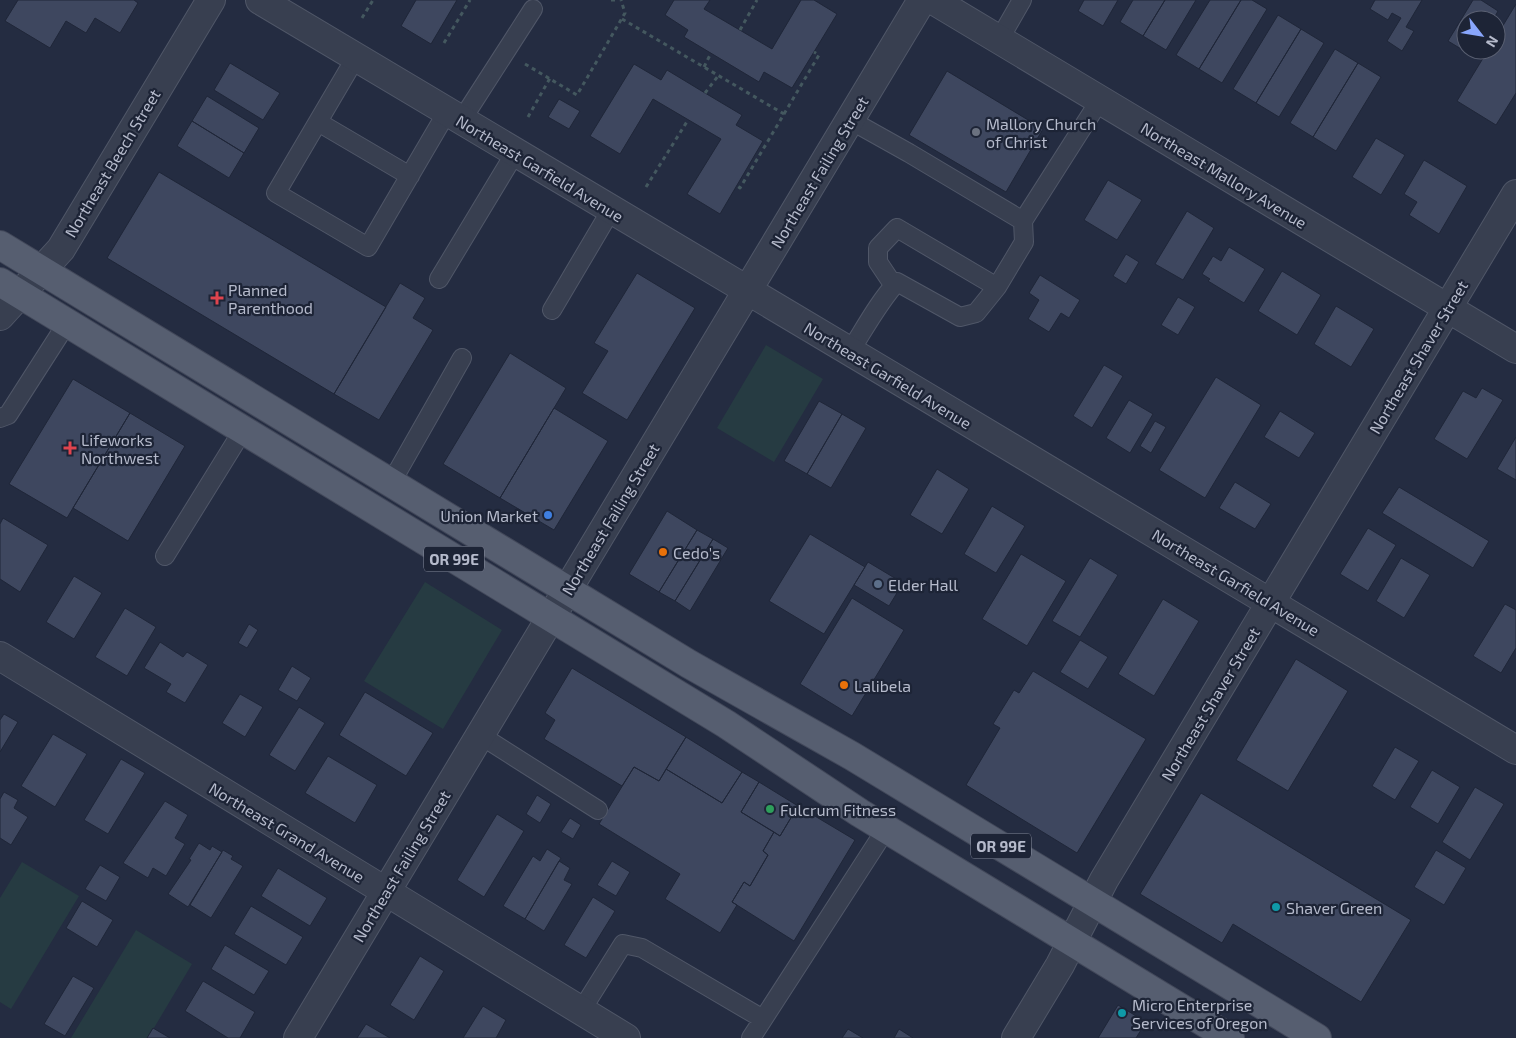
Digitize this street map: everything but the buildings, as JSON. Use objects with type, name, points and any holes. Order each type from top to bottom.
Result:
[{"type":"main road","name":"OR 99E","points":[[0,245],[704,673],[860,760],[1317,1038]]},
{"type":"main road","name":"OR 99E","points":[[10,288],[726,724],[886,829],[1230,1038]]},
{"type":"street","name":"Northeast Beech Street","points":[[0,316],[10,288],[41,270],[61,249],[211,0]]},
{"type":"street","name":"Northeast Garfield Avenue","points":[[260,0],[746,292],[1271,602],[1516,750]]},
{"type":"street","name":"Northeast Failing Street","points":[[298,1038],[922,0]]},
{"type":"street","name":"Northeast Mallory Avenue","points":[[933,0],[1516,349]]},
{"type":"street","name":"Northeast Shaver Street","points":[[1016,1038],[1093,902],[1516,194]]},
{"type":"street","name":"Northeast Grand Avenue","points":[[0,656],[626,1038]]},
{"type":"lane","points":[[999,40],[1022,0]]},
{"type":"lane","points":[[356,57],[276,193],[368,247],[410,176],[454,117],[506,53],[533,9]]},
{"type":"lane","points":[[850,353],[886,294],[897,282],[960,316],[976,314],[997,287],[1024,242],[1023,221],[1100,100]]},
{"type":"lane","points":[[850,120],[1023,221]]},
{"type":"lane","points":[[318,122],[410,176]]},
{"type":"lane","points":[[439,279],[515,153]]},
{"type":"lane","points":[[552,310],[611,210]]},
{"type":"lane","points":[[894,286],[878,262],[878,248],[897,228],[997,287]]},
{"type":"lane","points":[[0,418],[8,415],[67,323]]},
{"type":"lane","points":[[391,483],[462,358]]},
{"type":"lane","points":[[165,556],[242,430]]},
{"type":"lane","points":[[480,734],[598,810]]},
{"type":"lane","points":[[751,1038],[886,829]]},
{"type":"lane","points":[[581,1011],[623,944],[642,948],[763,1019]]},
{"type":"path","points":[[362,18],[373,0]]},
{"type":"path","points":[[444,42],[470,0]]},
{"type":"path","points":[[506,53],[577,95],[625,13],[621,0]]},
{"type":"path","points":[[740,30],[757,0]]},
{"type":"path","points":[[622,19],[784,114]]},
{"type":"path","points":[[736,186],[740,188],[819,55],[814,52]]},
{"type":"path","points":[[704,67],[711,53]]},
{"type":"path","points":[[706,93],[718,76]]},
{"type":"path","points":[[528,117],[550,78]]},
{"type":"path","points":[[646,187],[688,120]]},
{"type":"shaded area","points":[[766,345],[823,379],[774,462],[717,428]]},
{"type":"shaded area","points":[[425,582],[502,630],[443,729],[364,681]]},
{"type":"shaded area","points":[[22,862],[79,896],[11,1009],[0,1002],[0,898]]},
{"type":"shaded area","points":[[136,930],[192,964],[148,1038],[71,1038]]},
{"type":"place","name":"Mallory Church of Christ","points":[[976,132]]},
{"type":"place","name":"Planned Parenthood","points":[[217,298]]},
{"type":"place","name":"Lifeworks Northwest","points":[[70,448]]},
{"type":"place","name":"Union Market","points":[[548,515]]},
{"type":"place","name":"Cedo's","points":[[663,552]]},
{"type":"place","name":"Elder Hall","points":[[878,584]]},
{"type":"place","name":"Lalibela","points":[[844,685]]},
{"type":"place","name":"Fulcrum Fitness","points":[[770,809]]},
{"type":"place","name":"Shaver Green","points":[[1276,907]]},
{"type":"place","name":"Micro Enterprise Services of Oregon","points":[[1122,1013]]}]
